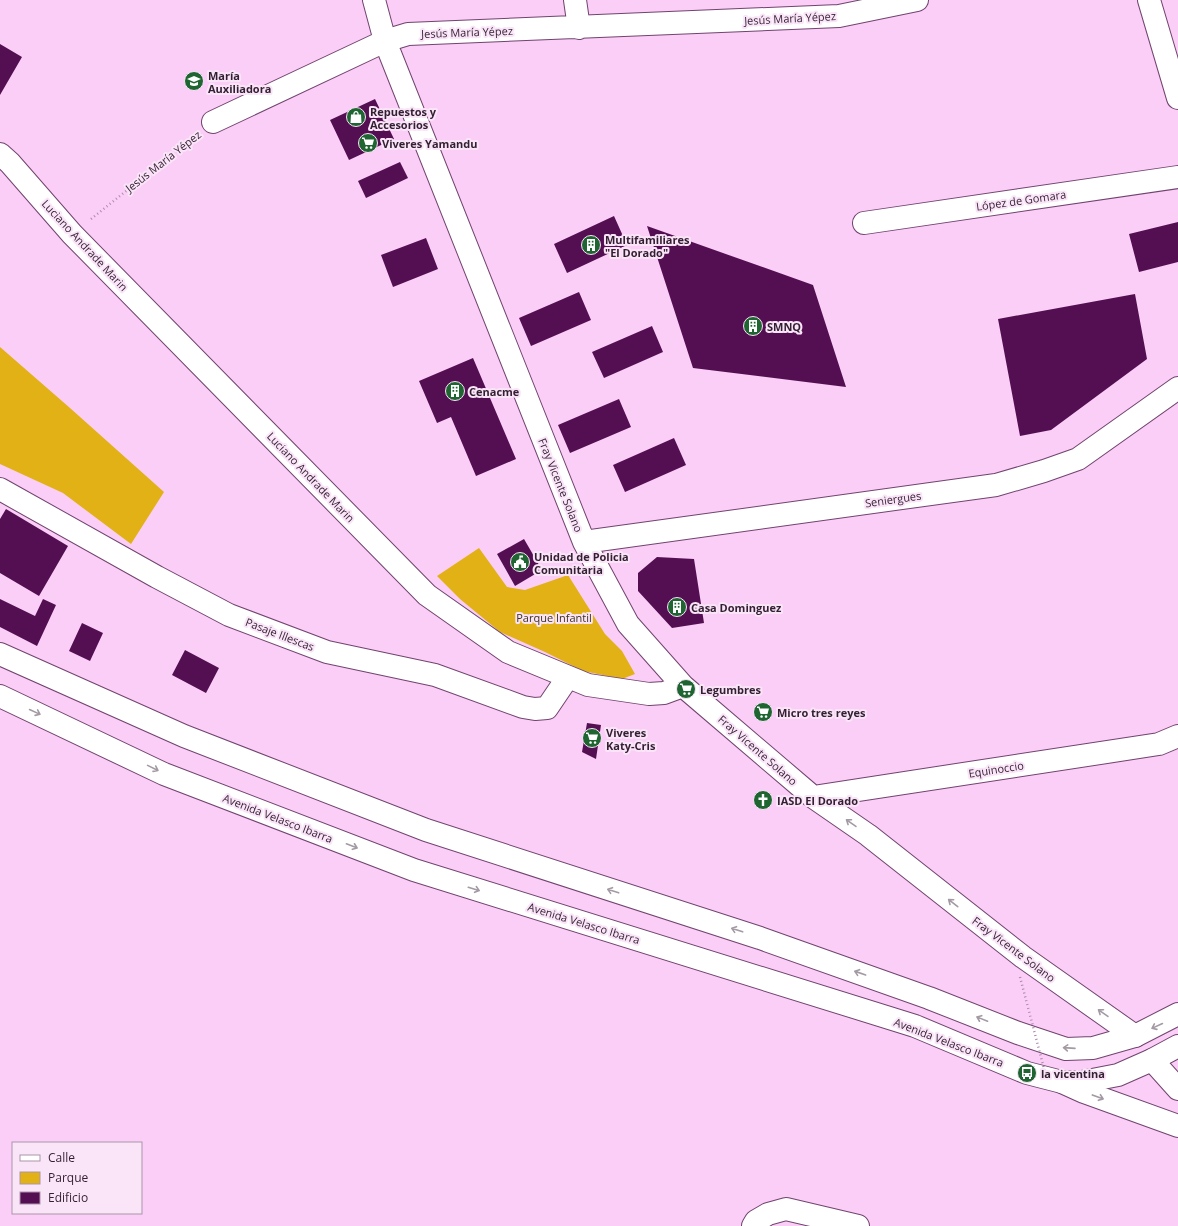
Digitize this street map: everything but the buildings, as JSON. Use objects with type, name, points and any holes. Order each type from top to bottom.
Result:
[{"type":"street","name":"Fray Vicente Solano","points":[[374,0],[385,41],[584,542],[628,624],[683,686],[813,797],[868,835],[1023,958],[1135,1036]]},
{"type":"street","points":[[575,0],[579,28]]},
{"type":"street","name":"Jesús María Yépez","points":[[213,122],[385,41],[408,34],[838,16],[917,0]]},
{"type":"street","points":[[1149,0],[1178,98]]},
{"type":"street","name":"Luciano Andrade Marin","points":[[0,154],[10,163],[72,234],[427,595],[508,652],[588,685],[649,694],[664,693],[683,686]]},
{"type":"street","name":"López de Gomara","points":[[864,223],[1178,176]]},
{"type":"street","name":"Seniergues","points":[[584,542],[996,485],[1078,459],[1178,388]]},
{"type":"street","name":"Pasaje Illescas","points":[[0,489],[157,577],[229,615],[327,652],[435,675],[523,707],[535,709],[547,708],[568,677]]},
{"type":"street","points":[[0,654],[184,736],[426,830],[760,938],[929,998],[1018,1033],[1066,1049],[1092,1048],[1135,1036],[1178,1014]]},
{"type":"street","name":"Avenida Velasco Ibarra","points":[[0,696],[164,774],[414,870],[915,1026],[1027,1073],[1054,1081],[1082,1082],[1118,1075],[1152,1060],[1178,1046]]},
{"type":"street","name":"Equinoccio","points":[[813,797],[1159,744],[1178,736]]},
{"type":"street","points":[[1152,1060],[1178,1089]]},
{"type":"street","points":[[1054,1081],[1178,1126]]},
{"type":"street","points":[[754,1226],[756,1221],[768,1214],[786,1209],[858,1226]]},
{"type":"path","name":"Jesús María Yépez","points":[[72,234],[213,122]]},
{"type":"path","points":[[1020,977],[1054,1081]]},
{"type":"green space","points":[[0,347],[164,492],[131,544],[63,493],[0,464]]},
{"type":"green space","name":"Parque Infantil","points":[[479,548],[507,587],[525,590],[568,575],[605,634],[622,651],[635,674],[622,679],[583,671],[500,632],[460,599],[437,576]]},
{"type":"place","name":"María Auxiliadora","points":[[194,81]]},
{"type":"place","name":"Repuestos y Accesorios","points":[[356,117]]},
{"type":"place","name":"Viveres Yamandu","points":[[368,143]]},
{"type":"place","name":"Multifamiliares \"El Dorado\"","points":[[591,245]]},
{"type":"place","name":"SMNQ","points":[[753,326]]},
{"type":"place","name":"Cenacme","points":[[455,391]]},
{"type":"place","name":"Unidad de Policia Comunitaria","points":[[520,562]]},
{"type":"place","name":"Casa Dominguez","points":[[677,607]]},
{"type":"place","name":"Legumbres","points":[[686,689]]},
{"type":"place","name":"Micro tres reyes","points":[[763,712]]},
{"type":"place","name":"Viveres Katy-Cris","points":[[592,738]]},
{"type":"place","name":"IASD El Dorado","points":[[763,800]]},
{"type":"place","name":"la vicentina","points":[[1027,1073]]}]
